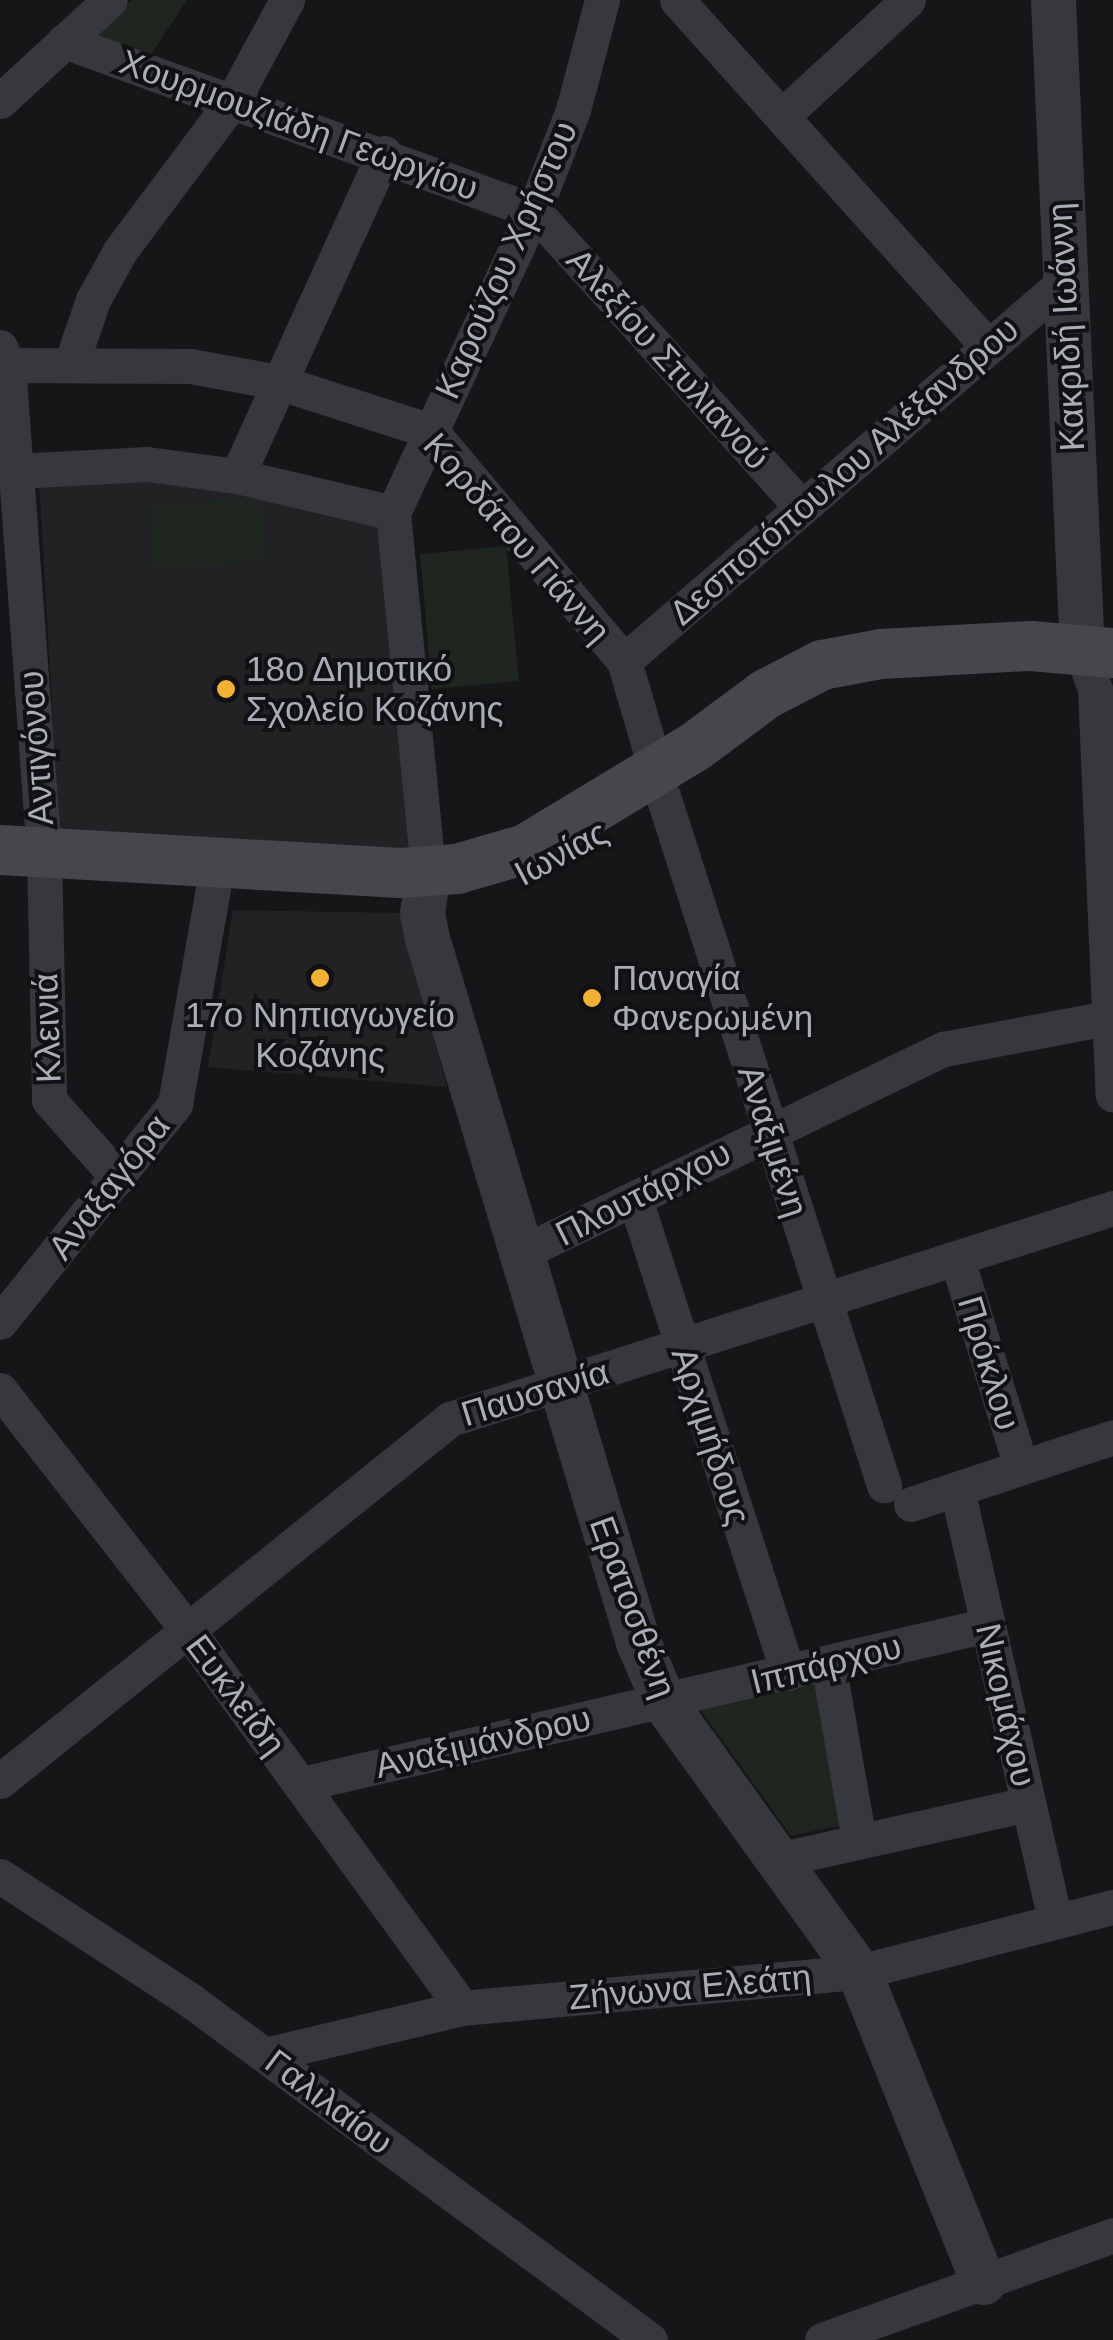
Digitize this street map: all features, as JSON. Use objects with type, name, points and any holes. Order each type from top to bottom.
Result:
[{"type":"main road","name":"Ιωνίας","points":[[22,865],[426,887],[526,876],[660,783],[830,689],[1036,666],[1097,653]]},
{"type":"street","points":[[0,101],[110,0]]},
{"type":"street","points":[[72,361],[93,300],[120,252],[233,100],[287,0]]},
{"type":"street","name":"Καρούζου Χρήστου","points":[[393,513],[534,211],[573,110],[602,0]]},
{"type":"street","points":[[678,0],[988,347]]},
{"type":"street","points":[[782,116],[908,0]]},
{"type":"street","name":"Κακριδή Ιωάννη","points":[[1052,0],[1064,282],[1097,653]]},
{"type":"street","name":"Χουρμουζιάδη Γεωργίου","points":[[64,41],[384,153],[534,211]]},
{"type":"street","points":[[238,476],[384,153]]},
{"type":"street","name":"Αλεξίου Στυλιανού","points":[[534,211],[802,508]]},
{"type":"street","name":"Δεσποτόπουλου Αλέξανδρου","points":[[624,661],[1064,282]]},
{"type":"street","name":"Κορδάτου Γιάννη","points":[[3,359],[190,366],[278,382],[431,431],[624,661],[660,783]]},
{"type":"street","name":"Αντιγόνου","points":[[3,359],[16,471],[22,865]]},
{"type":"street","points":[[16,471],[147,464],[238,476],[393,513],[426,887]]},
{"type":"street","points":[[1097,653],[1106,1018],[1113,1095]]},
{"type":"street","name":"Αναξιμένη","points":[[660,783],[824,1302],[898,1495],[958,1489]]},
{"type":"street","name":"Κλεινιά","points":[[22,865],[49,1100],[118,1178]]},
{"type":"street","name":"Αναξαγόρα","points":[[0,1322],[175,1104],[216,874]]},
{"type":"street","name":"Ερατοσθένη","points":[[426,887],[427,938],[519,1254],[558,1387],[664,1702],[859,1972],[982,2282]]},
{"type":"street","name":"Πλουτάρχου","points":[[519,1254],[769,1130],[944,1050],[1106,1018]]},
{"type":"street","name":"Αρχιμήδους","points":[[634,1198],[788,1673]]},
{"type":"street","name":"Παυσανία","points":[[0,1781],[190,1633],[428,1432],[475,1409],[558,1387],[1113,1208]]},
{"type":"street","name":"Πρόκλου","points":[[957,1258],[1022,1468]]},
{"type":"street","name":"Ευκλείδη","points":[[0,1390],[190,1633],[462,2008]]},
{"type":"street","points":[[958,1489],[1113,1437]]},
{"type":"street","name":"Νικομάχου","points":[[958,1489],[1055,1922]]},
{"type":"street","name":"Ιππάρχου","points":[[664,1702],[988,1625]]},
{"type":"street","points":[[828,1663],[859,1842]]},
{"type":"street","name":"Αναξιμάνδρου","points":[[302,1784],[664,1702]]},
{"type":"street","points":[[777,1860],[1028,1804]]},
{"type":"street","name":"Γαλιλαίου","points":[[0,1876],[266,2055],[650,2340]]},
{"type":"street","name":"Ζήνωνα Ελεάτη","points":[[266,2055],[462,2008],[859,1972],[1113,1907]]},
{"type":"street","points":[[822,2340],[1113,2234]]},
{"type":"shaded area","points":[[132,0],[187,0],[148,59],[93,34]]},
{"type":"shaded area","name":"18ο Δημοτικό Σχολείο Κοζάνης","points":[[151,475],[370,514],[386,549],[417,853],[59,828],[39,480]]},
{"type":"shaded area","points":[[261,497],[266,561],[153,569],[149,505]]},
{"type":"shaded area","points":[[506,546],[519,681],[432,689],[420,554]]},
{"type":"shaded area","name":"17ο Νηπιαγωγείο Κοζάνης","points":[[233,910],[400,913],[447,1087],[208,1067]]},
{"type":"shaded area","points":[[822,1682],[848,1824],[791,1836],[700,1709]]},
{"type":"place","name":"18ο Δημοτικό Σχολείο Κοζάνης","points":[[226,689]]},
{"type":"place","name":"17ο Νηπιαγωγείο Κοζάνης","points":[[320,978]]},
{"type":"place","name":"Παναγία Φανερωμένη","points":[[592,998]]}]
